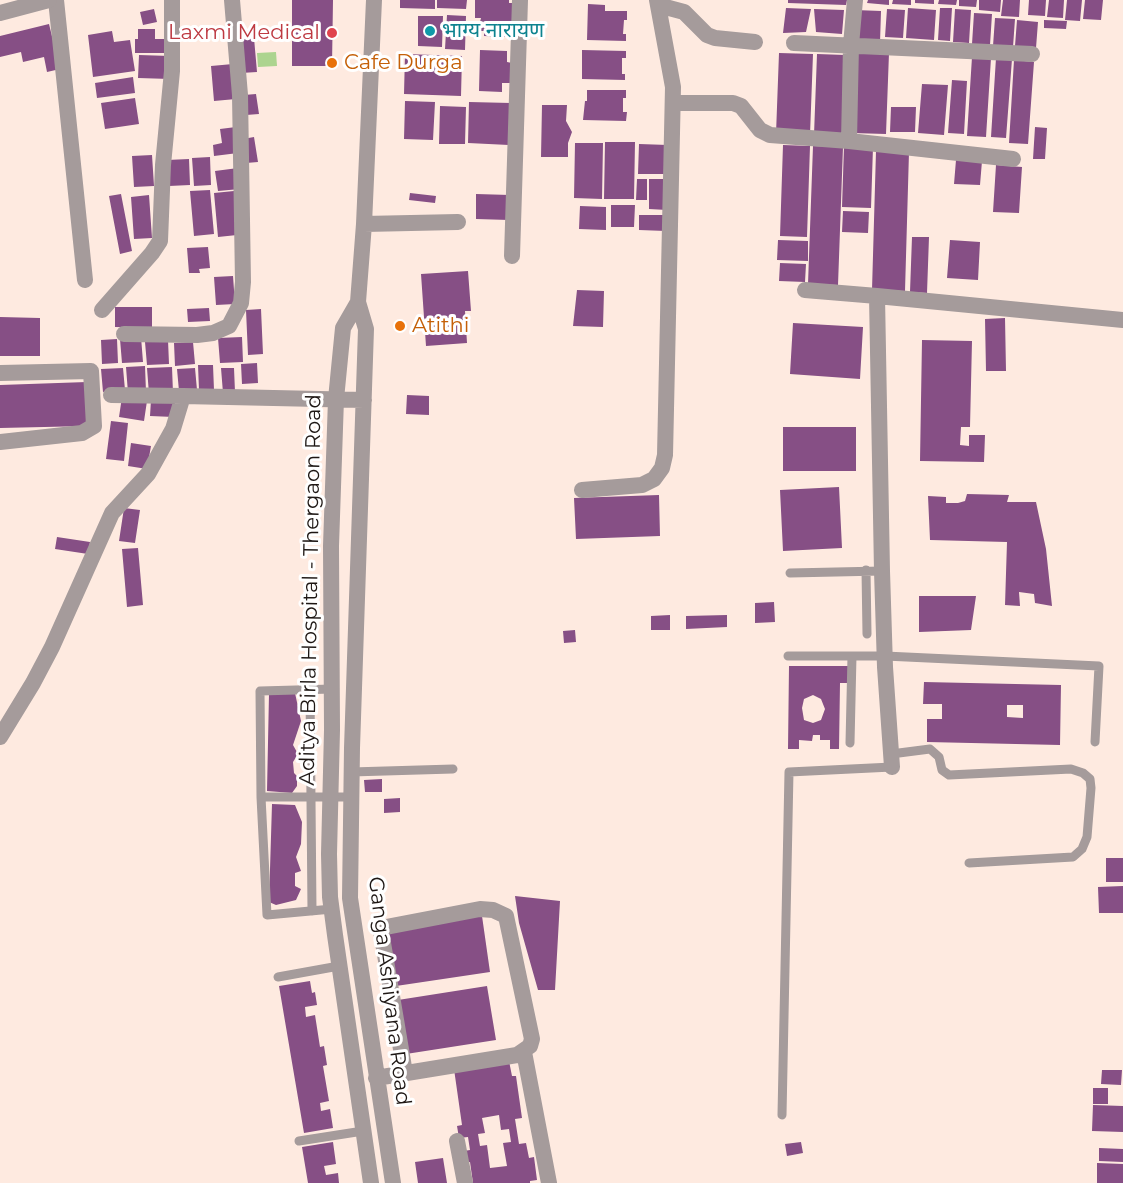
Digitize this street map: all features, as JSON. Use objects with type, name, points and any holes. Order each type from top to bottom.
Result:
[{"type":"street","points":[[0,14],[49,0]]},
{"type":"street","points":[[56,0],[85,280]]},
{"type":"street","points":[[102,310],[152,254],[160,241],[165,143],[172,71],[172,0]]},
{"type":"street","points":[[124,334],[197,335],[213,333],[229,326],[241,303],[243,282],[240,95],[232,0]]},
{"type":"street","name":"Aditya Birla Hospital - Thergaon Road","points":[[371,1183],[339,966],[332,909],[329,854],[332,689],[331,546],[336,399],[344,328],[358,302],[364,224],[374,0]]},
{"type":"street","points":[[512,256],[520,0]]},
{"type":"street","points":[[849,141],[851,45],[855,0]]},
{"type":"street","points":[[658,2],[684,12],[707,35],[715,38],[755,42]]},
{"type":"street","points":[[582,490],[642,485],[654,479],[662,468],[665,455],[673,87],[658,2]]},
{"type":"street","points":[[794,43],[1032,54]]},
{"type":"street","points":[[673,103],[733,103],[741,106],[760,130],[770,135],[1013,159]]},
{"type":"street","points":[[364,224],[458,222]]},
{"type":"street","points":[[805,290],[1123,320]]},
{"type":"street","points":[[877,296],[874,571],[885,656],[892,760]]},
{"type":"street","name":"Ganga Ashiyana Road","points":[[358,302],[366,329],[351,772],[350,898],[393,1183]]},
{"type":"street","points":[[0,373],[91,371],[94,426],[82,434],[0,442]]},
{"type":"street","points":[[111,395],[364,400]]},
{"type":"street","points":[[0,737],[52,647],[112,513],[148,474],[173,429],[183,396]]},
{"type":"street","points":[[376,1078],[517,1055],[530,1046],[532,1040],[506,916],[493,910],[480,909],[386,927],[381,932],[405,1073]]},
{"type":"street","points":[[524,1052],[549,1183]]},
{"type":"street","points":[[457,1142],[465,1183]]},
{"type":"lane","points":[[790,573],[874,571],[867,634]]},
{"type":"lane","points":[[788,656],[885,656],[1099,666],[1095,742]]},
{"type":"lane","points":[[850,743],[852,656]]},
{"type":"lane","points":[[332,689],[260,691],[261,797],[267,915],[332,909]]},
{"type":"lane","points":[[310,690],[312,911]]},
{"type":"lane","points":[[782,1115],[789,772],[892,760],[930,749],[939,757],[942,770],[950,775],[1071,769],[1083,773],[1090,779],[1087,837],[1082,849],[1073,857],[969,863]]},
{"type":"lane","points":[[351,772],[453,769]]},
{"type":"lane","points":[[261,797],[351,797]]},
{"type":"lane","points":[[278,977],[339,966]]},
{"type":"lane","points":[[356,1080],[376,1078]]},
{"type":"lane","points":[[299,1141],[363,1131]]},
{"type":"green space","points":[[276,52],[277,66],[258,67],[257,53]]},
{"type":"building","points":[[292,0],[333,0],[332,66],[292,66]]},
{"type":"building","points":[[400,0],[435,0],[435,9],[400,8]]},
{"type":"building","points":[[437,0],[467,0],[466,9],[437,8]]},
{"type":"building","points":[[475,0],[509,0],[509,3],[513,3],[512,26],[508,26],[508,37],[484,36],[484,31],[478,31],[478,22],[481,18],[475,18]]},
{"type":"building","points":[[788,0],[847,0],[846,5],[788,3]]},
{"type":"building","points":[[868,0],[889,0],[889,5],[867,3]]},
{"type":"building","points":[[893,0],[911,0],[911,5],[892,4]]},
{"type":"building","points":[[915,0],[934,0],[934,4],[915,3]]},
{"type":"building","points":[[939,0],[957,0],[956,5],[938,4]]},
{"type":"building","points":[[959,0],[977,0],[976,7],[959,6]]},
{"type":"building","points":[[979,0],[1001,0],[1000,12],[979,10]]},
{"type":"building","points":[[1003,0],[1020,0],[1019,17],[1001,16]]},
{"type":"building","points":[[1029,0],[1046,0],[1045,16],[1028,15]]},
{"type":"building","points":[[1049,0],[1064,0],[1063,18],[1047,17]]},
{"type":"building","points":[[1067,0],[1082,0],[1080,21],[1065,20]]},
{"type":"building","points":[[1085,0],[1103,0],[1101,20],[1083,19]]},
{"type":"building","points":[[588,4],[605,5],[605,11],[627,11],[623,34],[626,34],[626,41],[587,40]]},
{"type":"building","points":[[786,8],[811,9],[806,32],[783,33]]},
{"type":"building","points":[[908,8],[936,10],[934,40],[906,38]]},
{"type":"building","points":[[940,8],[952,8],[950,41],[938,40]]},
{"type":"building","points":[[154,9],[157,22],[143,25],[140,12]]},
{"type":"building","points":[[814,9],[844,10],[842,34],[816,32]]},
{"type":"building","points":[[887,9],[905,10],[903,38],[885,37]]},
{"type":"building","points":[[955,9],[971,10],[969,43],[953,42]]},
{"type":"building","points":[[855,10],[881,11],[880,43],[853,42]]},
{"type":"building","points":[[974,13],[992,14],[990,45],[972,44]]},
{"type":"building","points":[[447,15],[466,16],[465,50],[445,49]]},
{"type":"building","name":"भाग्य नारायण","points":[[418,16],[443,16],[442,47],[418,46]]},
{"type":"building","points":[[995,18],[1015,19],[1013,47],[993,46]]},
{"type":"building","points":[[1017,20],[1038,22],[1036,48],[1015,46]]},
{"type":"building","points":[[1044,20],[1067,21],[1066,29],[1044,28]]},
{"type":"building","points":[[49,24],[60,69],[47,72],[44,57],[23,62],[21,52],[0,57],[0,36]]},
{"type":"building","points":[[138,29],[155,29],[155,39],[169,39],[169,53],[135,53]]},
{"type":"building","points":[[112,31],[114,42],[130,40],[135,71],[93,77],[88,35]]},
{"type":"building","points":[[254,38],[257,72],[241,73],[238,40]]},
{"type":"building","points":[[480,50],[507,51],[507,62],[512,63],[511,83],[502,83],[502,92],[479,91]]},
{"type":"building","points":[[582,50],[626,51],[626,58],[622,58],[622,74],[625,74],[625,80],[582,79]]},
{"type":"building","points":[[855,52],[889,53],[886,134],[852,133]]},
{"type":"building","points":[[779,53],[813,54],[810,135],[776,134]]},
{"type":"building","points":[[405,54],[462,56],[461,96],[404,94]]},
{"type":"building","points":[[817,54],[845,55],[842,136],[814,135]]},
{"type":"building","points":[[139,55],[170,56],[170,79],[138,78]]},
{"type":"building","points":[[972,57],[991,58],[986,137],[967,136]]},
{"type":"building","points":[[996,58],[1012,59],[1006,138],[991,137]]},
{"type":"building","points":[[1014,60],[1034,62],[1028,144],[1009,143]]},
{"type":"building","points":[[233,64],[236,99],[214,101],[211,66]]},
{"type":"building","points":[[133,77],[135,93],[97,98],[95,83]]},
{"type":"building","points":[[952,80],[967,81],[964,134],[948,133]]},
{"type":"building","points":[[922,84],[948,85],[944,135],[918,133]]},
{"type":"building","points":[[587,90],[626,90],[626,98],[623,98],[623,112],[627,112],[626,121],[583,120]]},
{"type":"building","points":[[256,94],[259,114],[246,115],[244,95]]},
{"type":"building","points":[[135,98],[139,124],[105,129],[101,103]]},
{"type":"building","points":[[405,101],[435,102],[433,140],[404,139]]},
{"type":"building","points":[[469,102],[511,103],[509,145],[468,143]]},
{"type":"building","points":[[542,105],[567,105],[566,121],[572,132],[568,143],[568,157],[541,157]]},
{"type":"building","points":[[440,106],[466,107],[465,144],[439,144]]},
{"type":"building","points":[[891,107],[916,107],[915,132],[890,132]]},
{"type":"building","points":[[236,127],[238,153],[214,156],[213,145],[222,143],[220,129]]},
{"type":"building","points":[[1035,127],[1047,128],[1045,159],[1033,159]]},
{"type":"building","points":[[254,137],[258,162],[246,163],[243,139]]},
{"type":"building","points":[[605,142],[635,142],[634,199],[604,199]]},
{"type":"building","points":[[575,143],[603,143],[602,199],[574,198]]},
{"type":"building","points":[[639,144],[668,145],[667,174],[638,174]]},
{"type":"building","points":[[783,145],[810,146],[807,237],[780,236]]},
{"type":"building","points":[[813,146],[843,147],[838,285],[808,284]]},
{"type":"building","points":[[844,146],[873,147],[871,208],[842,207]]},
{"type":"building","points":[[876,151],[909,152],[905,291],[872,290]]},
{"type":"building","points":[[152,155],[154,186],[134,187],[132,156]]},
{"type":"building","points":[[210,157],[211,185],[194,186],[192,158]]},
{"type":"building","points":[[189,159],[190,185],[169,186],[167,160]]},
{"type":"building","points":[[956,160],[982,161],[980,185],[954,184]]},
{"type":"building","points":[[996,165],[1022,167],[1019,213],[993,212]]},
{"type":"building","points":[[238,168],[240,189],[218,191],[215,171]]},
{"type":"building","points":[[637,179],[647,179],[647,200],[636,200]]},
{"type":"building","points":[[649,179],[668,179],[667,210],[649,209]]},
{"type":"building","points":[[210,190],[214,234],[194,236],[190,191]]},
{"type":"building","points":[[234,191],[237,235],[218,237],[214,193]]},
{"type":"building","points":[[410,193],[436,196],[435,203],[409,200]]},
{"type":"building","points":[[121,194],[132,251],[120,254],[109,196]]},
{"type":"building","points":[[476,194],[510,195],[509,220],[476,219]]},
{"type":"building","points":[[149,195],[152,238],[134,239],[131,197]]},
{"type":"building","points":[[611,205],[635,205],[634,227],[611,227]]},
{"type":"building","points":[[580,206],[606,207],[606,230],[579,229]]},
{"type":"building","points":[[843,211],[869,212],[868,233],[842,232]]},
{"type":"building","points":[[639,215],[666,215],[666,231],[639,230]]},
{"type":"building","points":[[912,237],[929,237],[927,293],[910,292]]},
{"type":"building","points":[[778,240],[808,241],[808,261],[777,260]]},
{"type":"building","points":[[950,240],[980,242],[978,280],[947,278]]},
{"type":"building","points":[[208,247],[210,268],[199,269],[200,273],[189,273],[187,248]]},
{"type":"building","points":[[780,263],[806,264],[805,282],[779,281]]},
{"type":"building","points":[[468,271],[471,311],[465,311],[467,343],[426,346],[421,274]]},
{"type":"building","points":[[233,276],[235,304],[216,305],[214,277]]},
{"type":"building","points":[[577,290],[604,291],[603,327],[573,326]]},
{"type":"building","points":[[115,307],[152,307],[152,328],[115,327]]},
{"type":"building","points":[[209,308],[210,321],[188,322],[187,309]]},
{"type":"building","points":[[261,309],[263,354],[248,355],[246,310]]},
{"type":"building","points":[[0,317],[40,318],[40,356],[0,356]]},
{"type":"building","points":[[1005,318],[1006,371],[986,371],[985,319]]},
{"type":"building","points":[[793,323],[863,327],[860,379],[790,374]]},
{"type":"building","points":[[141,337],[143,362],[122,363],[120,339]]},
{"type":"building","points":[[242,337],[243,362],[220,363],[218,338]]},
{"type":"building","points":[[117,339],[118,363],[102,364],[101,340]]},
{"type":"building","points":[[168,340],[169,364],[147,365],[145,342]]},
{"type":"building","points":[[922,340],[972,341],[970,427],[961,427],[960,445],[969,446],[969,435],[985,435],[984,462],[920,461]]},
{"type":"building","points":[[193,342],[195,364],[175,366],[174,343]]},
{"type":"building","points":[[257,363],[258,383],[242,384],[241,364]]},
{"type":"building","points":[[198,365],[213,365],[214,390],[199,390]]},
{"type":"building","points":[[145,366],[146,392],[128,393],[126,367]]},
{"type":"building","points":[[172,367],[173,393],[149,394],[147,368]]},
{"type":"building","points":[[123,368],[125,390],[103,392],[101,369]]},
{"type":"building","points":[[195,368],[197,390],[179,391],[177,369]]},
{"type":"building","points":[[221,368],[234,368],[235,392],[223,393]]},
{"type":"building","points":[[87,382],[88,426],[0,428],[0,385]]},
{"type":"building","points":[[407,395],[429,396],[429,415],[406,414]]},
{"type":"building","points":[[122,397],[147,401],[144,421],[119,417]]},
{"type":"building","points":[[151,400],[175,401],[174,417],[150,416]]},
{"type":"building","points":[[111,421],[128,423],[124,461],[106,459]]},
{"type":"building","points":[[783,427],[856,427],[856,471],[783,471]]},
{"type":"building","points":[[131,443],[151,446],[147,469],[128,466]]},
{"type":"building","points":[[839,487],[842,548],[783,551],[780,490]]},
{"type":"building","points":[[967,494],[1009,495],[1007,502],[1036,502],[1046,549],[1052,606],[1035,603],[1034,594],[1019,592],[1020,606],[1005,605],[1007,542],[930,540],[928,496],[946,497],[946,503],[958,503],[965,501]]},
{"type":"building","points":[[659,495],[660,536],[576,539],[574,498]]},
{"type":"building","points":[[124,508],[140,510],[135,543],[119,541]]},
{"type":"building","points":[[57,537],[90,542],[88,554],[55,549]]},
{"type":"building","points":[[138,548],[143,605],[127,607],[122,549]]},
{"type":"building","points":[[919,596],[976,596],[971,630],[919,632]]},
{"type":"building","points":[[774,602],[775,622],[755,623],[755,603]]},
{"type":"building","points":[[670,615],[670,630],[651,630],[651,616]]},
{"type":"building","points":[[727,615],[727,627],[686,629],[686,616]]},
{"type":"building","points":[[575,630],[576,642],[564,643],[563,631]]},
{"type":"building","points":[[789,666],[848,666],[848,683],[840,683],[839,749],[830,749],[830,740],[820,740],[820,735],[813,735],[812,741],[799,740],[799,749],[788,749]],"holes":[[[813,695],[821,699],[825,709],[821,720],[813,723],[804,720],[802,708],[804,699]]]},
{"type":"building","points":[[924,682],[1061,685],[1060,745],[927,742],[927,719],[942,719],[942,704],[923,704]],"holes":[[[1007,705],[1023,705],[1023,718],[1007,717]]]},
{"type":"building","points":[[295,693],[301,721],[293,745],[298,754],[293,762],[297,786],[292,793],[267,791],[269,694]]},
{"type":"building","points":[[382,779],[382,792],[365,792],[364,780]]},
{"type":"building","points":[[400,798],[400,812],[384,813],[384,799]]},
{"type":"building","points":[[272,804],[295,805],[302,822],[301,844],[296,857],[301,871],[295,873],[295,886],[301,889],[296,900],[276,905],[269,902]]},
{"type":"building","points":[[1106,858],[1123,858],[1123,882],[1106,882]]},
{"type":"building","points":[[1123,886],[1123,913],[1099,913],[1098,887]]},
{"type":"building","points":[[515,896],[560,901],[555,990],[538,990],[519,923]]},
{"type":"building","points":[[482,916],[490,972],[396,986],[388,930]]},
{"type":"building","points":[[310,981],[317,1005],[305,1007],[306,1017],[315,1015],[320,1047],[324,1046],[327,1065],[323,1066],[329,1101],[320,1103],[321,1111],[330,1109],[333,1128],[304,1133],[279,986]]},
{"type":"building","points":[[487,986],[496,1040],[406,1054],[398,1000]]},
{"type":"building","points":[[509,1061],[512,1076],[516,1076],[522,1118],[515,1119],[519,1144],[526,1143],[529,1158],[534,1157],[537,1180],[530,1181],[530,1183],[473,1183],[470,1162],[465,1163],[464,1151],[470,1150],[468,1137],[459,1138],[457,1126],[462,1125],[454,1069]],"holes":[[[499,1115],[501,1130],[509,1129],[511,1142],[503,1143],[507,1166],[490,1168],[487,1145],[480,1146],[478,1134],[485,1133],[482,1118]]]},
{"type":"building","points":[[1102,1070],[1122,1070],[1121,1085],[1101,1084]]},
{"type":"building","points":[[1093,1088],[1108,1088],[1108,1104],[1093,1104]]},
{"type":"building","points":[[1093,1105],[1123,1106],[1123,1132],[1092,1131]]},
{"type":"building","points":[[333,1142],[336,1164],[324,1166],[326,1175],[338,1173],[339,1183],[308,1183],[302,1147]]},
{"type":"building","points":[[801,1142],[803,1153],[787,1156],[785,1144]]},
{"type":"building","points":[[1099,1148],[1123,1149],[1123,1162],[1099,1161]]},
{"type":"building","points":[[443,1158],[447,1183],[418,1183],[415,1162]]},
{"type":"building","points":[[1097,1163],[1123,1164],[1123,1183],[1097,1183]]},
{"type":"place","name":"भाग्य नारायण","points":[[430,31]]},
{"type":"place","name":"Laxmi Medical","points":[[332,33]]},
{"type":"place","name":"Cafe Durga","points":[[332,63]]},
{"type":"place","name":"Atithi","points":[[400,326]]}]
